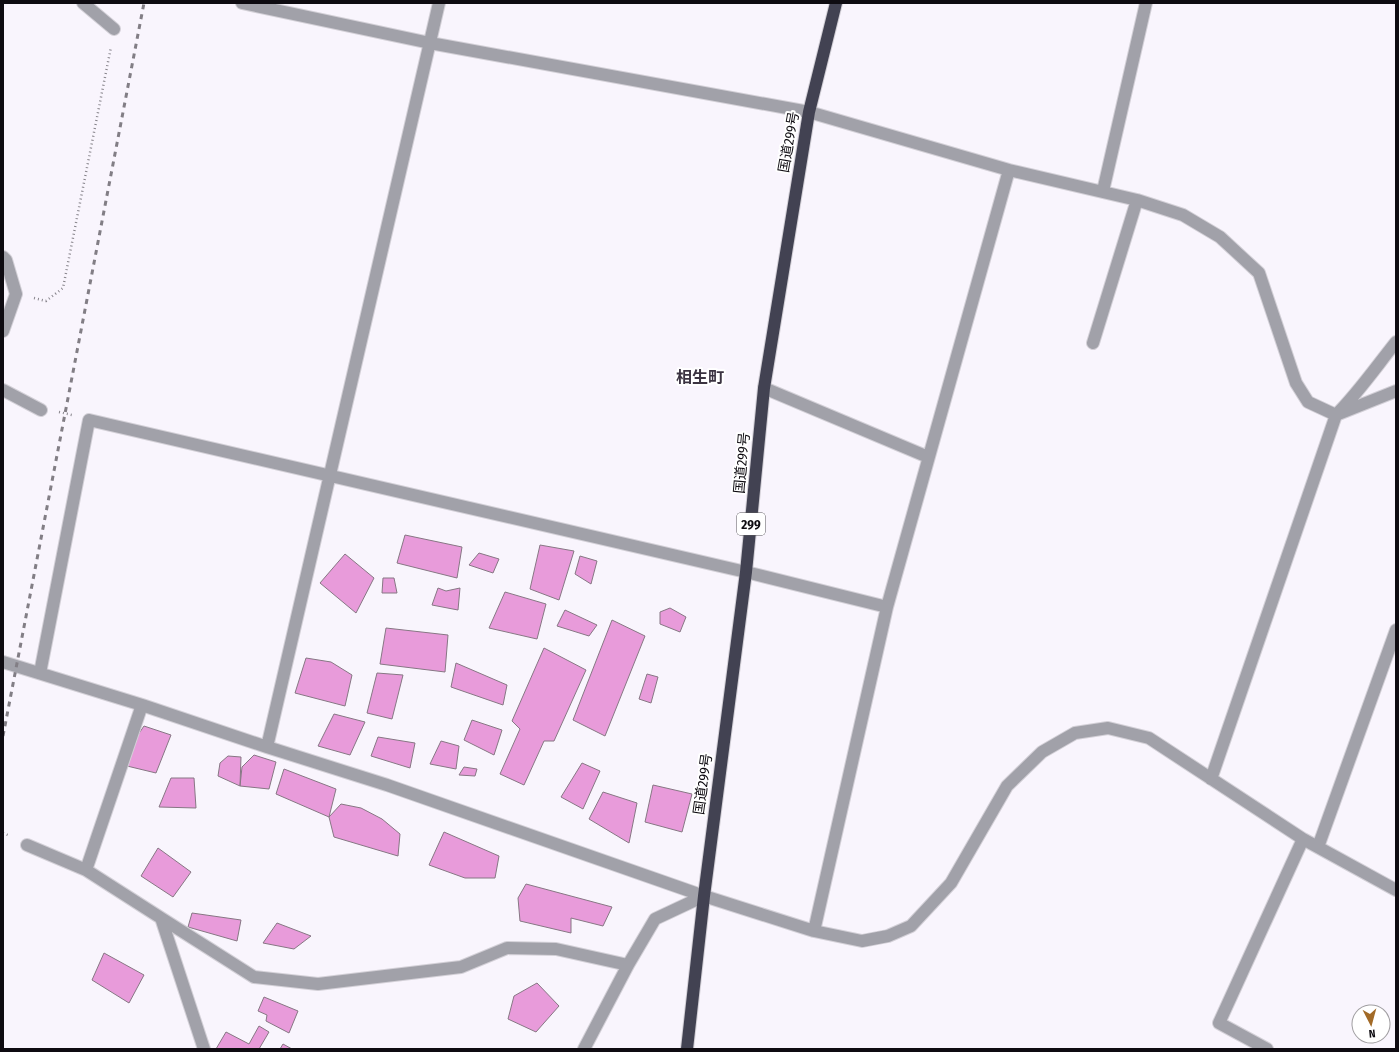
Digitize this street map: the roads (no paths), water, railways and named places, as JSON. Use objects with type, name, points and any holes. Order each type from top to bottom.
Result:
[{"type":"highway","name":"国道299号","points":[[687,1049],[704,896],[746,572],[764,388],[808,112],[836,3]]},
{"type":"street","points":[[83,3],[114,29]]},
{"type":"street","points":[[242,3],[430,43],[808,112],[1009,170],[1137,200],[1183,215],[1220,237],[1259,273],[1296,383],[1308,402],[1336,416],[1396,391]]},
{"type":"street","points":[[267,747],[439,3]]},
{"type":"street","points":[[1103,192],[1146,3]]},
{"type":"street","points":[[814,931],[887,607],[1009,170]]},
{"type":"street","points":[[1093,343],[1137,200]]},
{"type":"street","points":[[3,257],[6,260],[16,294],[3,331]]},
{"type":"street","points":[[1211,779],[1336,416],[1354,397],[1396,342]]},
{"type":"street","points":[[764,388],[928,458]]},
{"type":"street","points":[[3,390],[41,410]]},
{"type":"street","points":[[40,673],[90,420],[746,572],[887,607]]},
{"type":"street","points":[[1318,847],[1396,630]]},
{"type":"street","points":[[3,662],[142,704],[267,747],[388,785],[704,896],[814,931],[862,941],[888,936],[912,926],[951,883],[1007,786],[1042,752],[1075,733],[1108,728],[1149,738],[1303,838],[1396,890]]},
{"type":"street","points":[[86,870],[142,704]]},
{"type":"street","points":[[1267,1049],[1219,1023],[1303,838]]},
{"type":"street","points":[[27,845],[86,870],[254,977],[318,984],[461,967],[507,948],[556,949],[628,965]]},
{"type":"street","points":[[584,1049],[628,965],[656,919],[704,896]]},
{"type":"street","points":[[162,918],[204,1049]]},
{"type":"railway","points":[[3,736],[144,3]]},
{"type":"district","name":"相生町","points":[[700,377]]}]
